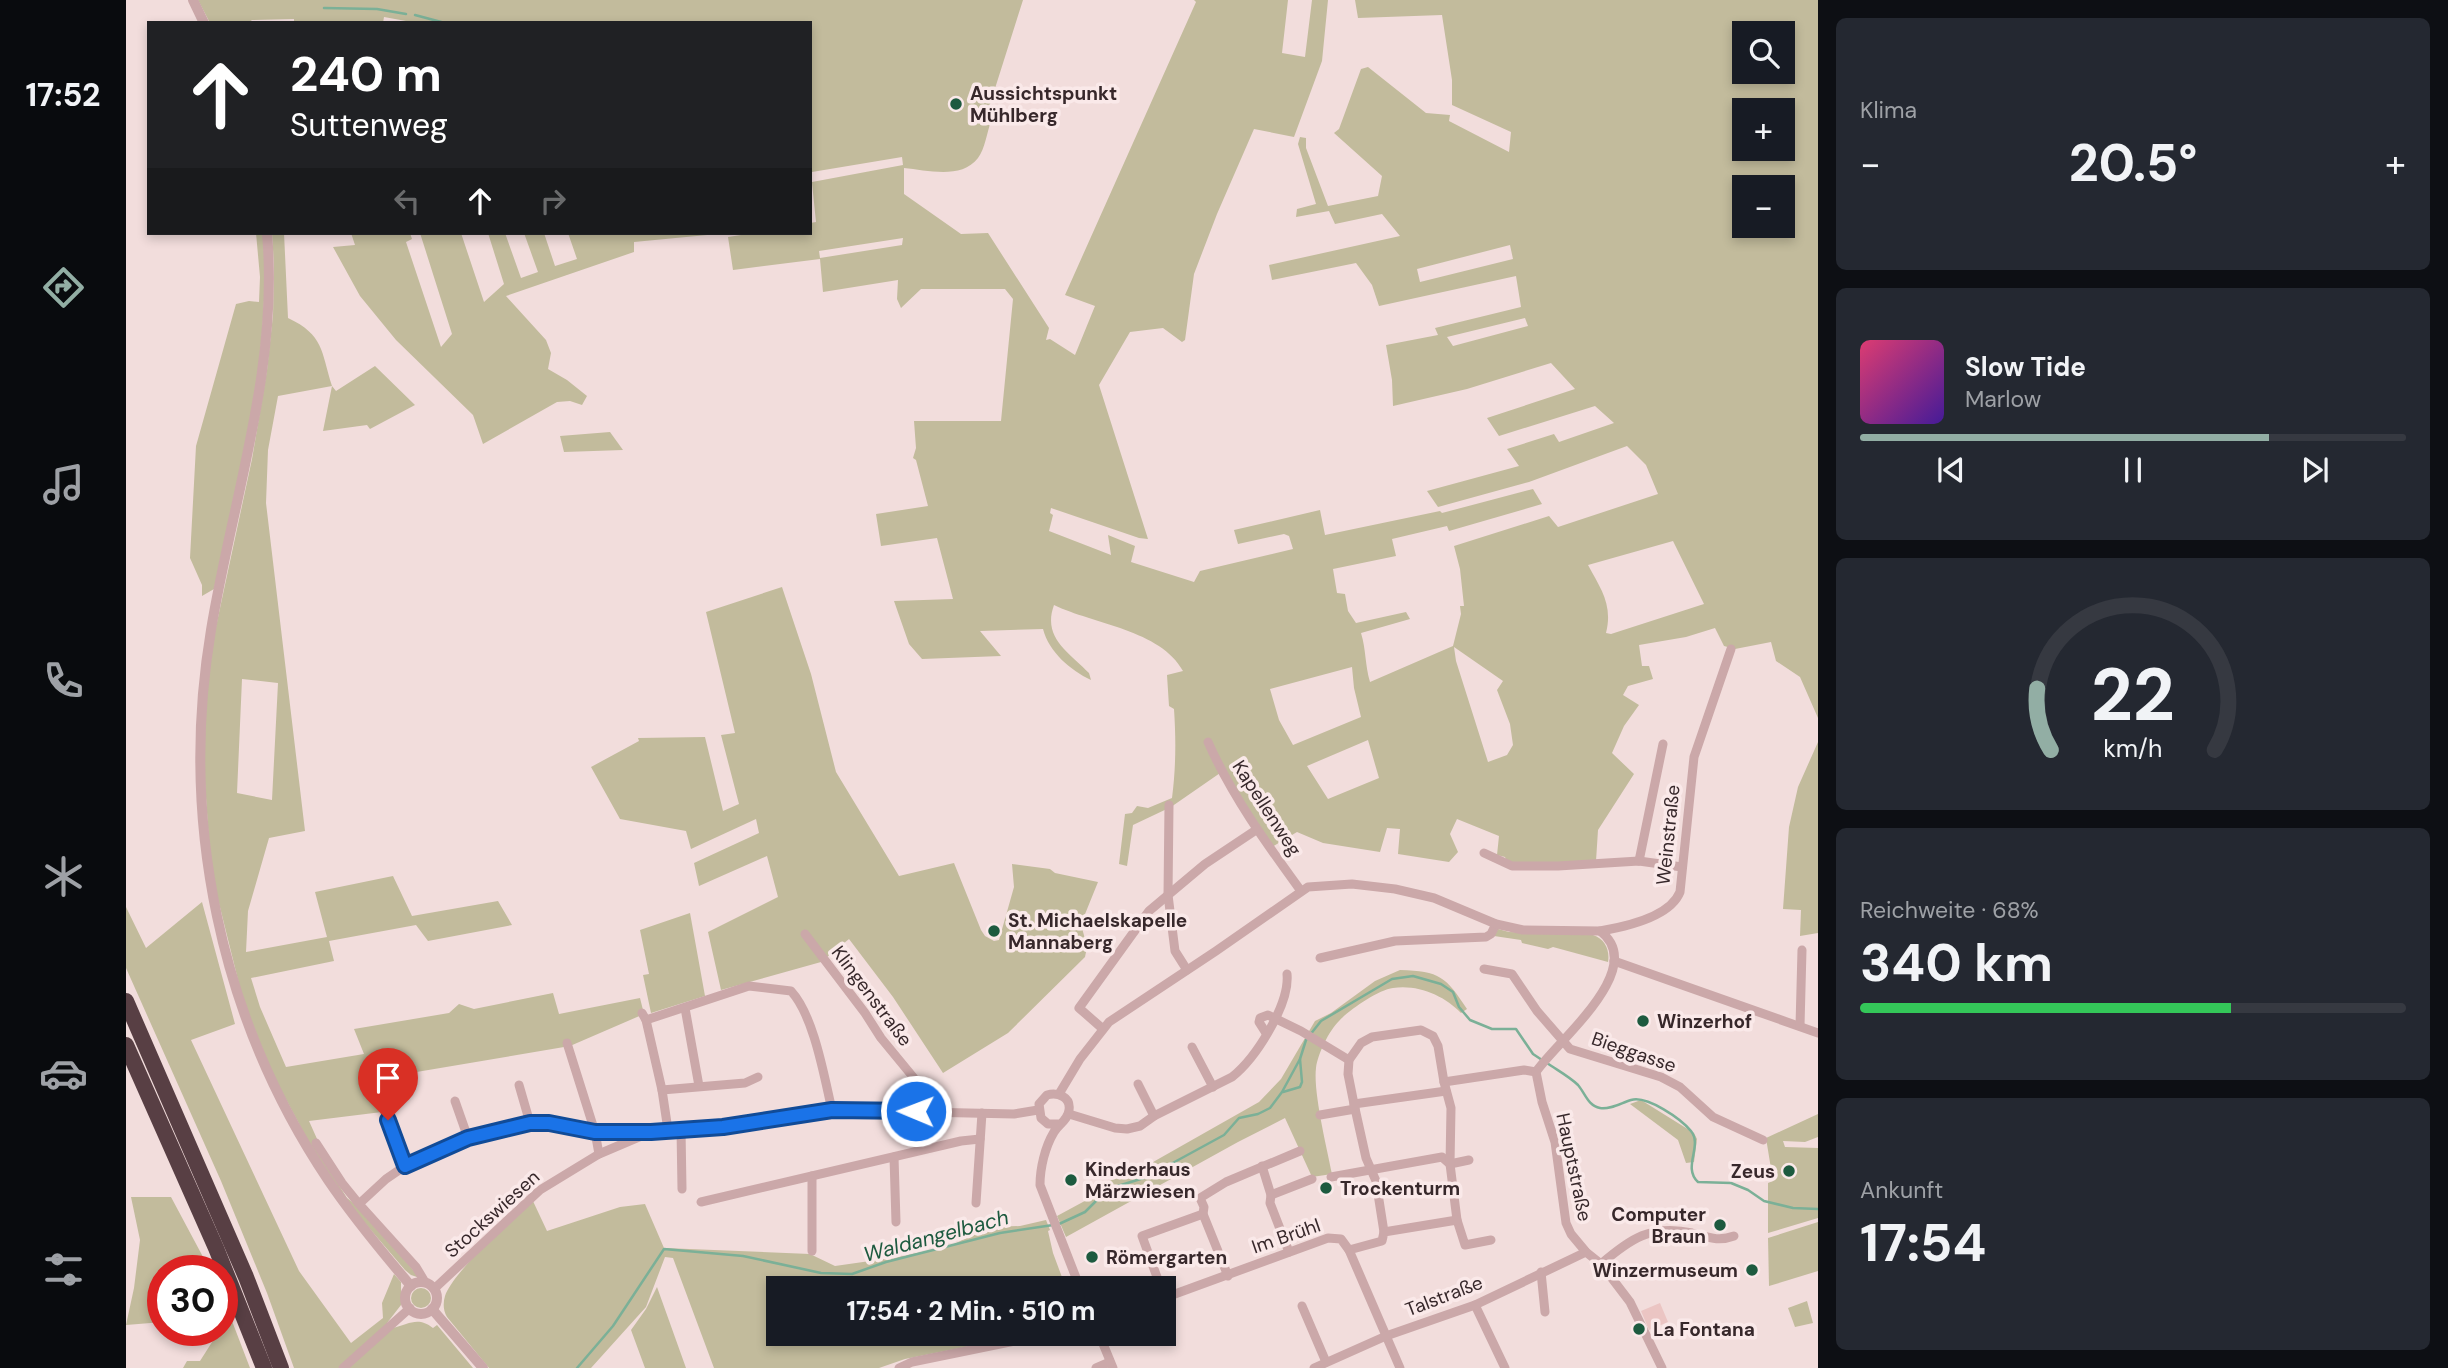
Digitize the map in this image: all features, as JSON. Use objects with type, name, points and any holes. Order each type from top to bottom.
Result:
[{"type":"highway","points":[[126,1001],[227,1232],[281,1368]]},
{"type":"highway","points":[[126,1045],[216,1248],[264,1368]]},
{"type":"street","points":[[193,0],[203,21]]},
{"type":"street","points":[[267,235],[270,309],[262,381],[211,631],[201,713],[199,785],[209,881],[218,925],[241,1005],[274,1086],[327,1178],[411,1286]]},
{"type":"street","name":"Weinstraße","points":[[1600,931],[1636,923],[1676,901],[1680,892],[1694,757],[1731,649]]},
{"type":"street","name":"Kapellenweg","points":[[1208,742],[1220,770],[1256,830],[1301,891]]},
{"type":"street","points":[[1639,861],[1662,744]]},
{"type":"street","points":[[1169,805],[1168,895],[1175,951],[1187,970]]},
{"type":"street","points":[[1099,1026],[1079,1008],[1149,911],[1205,864],[1256,830]]},
{"type":"street","points":[[1484,853],[1513,866],[1639,861],[1682,867]]},
{"type":"street","points":[[1059,1094],[1099,1026],[1187,970],[1308,887],[1352,884],[1395,889],[1434,898],[1496,924],[1523,930],[1600,931],[1614,947],[1613,966],[1591,1009],[1537,1070],[1524,1070],[1445,1086],[1321,1115]]},
{"type":"street","points":[[1320,958],[1395,941],[1486,937],[1491,934],[1496,924]]},
{"type":"street","name":"Klingenstraße","points":[[805,934],[881,1038],[932,1100],[936,1111]]},
{"type":"street","points":[[1800,1026],[1802,950]]},
{"type":"street","points":[[1613,966],[1818,1032]]},
{"type":"street","points":[[1484,969],[1512,974],[1537,1011],[1563,1042]]},
{"type":"street","points":[[1069,1114],[1107,1127],[1127,1129],[1140,1126],[1243,1068],[1257,1051],[1287,993],[1287,974]]},
{"type":"street","points":[[668,1130],[662,1090],[644,1017],[685,1008],[749,986],[791,991],[800,1000],[816,1045],[832,1110]]},
{"type":"street","points":[[685,1008],[699,1086]]},
{"type":"street","points":[[1275,1017],[1349,1060]]},
{"type":"street","points":[[1400,1368],[1349,1250],[1382,1241],[1384,1232],[1376,1181],[1354,1106],[1348,1074],[1349,1060],[1362,1043],[1372,1037],[1421,1030],[1433,1035],[1437,1040],[1451,1108],[1450,1164],[1457,1220],[1465,1245],[1491,1240]]},
{"type":"street","name":"Bieggasse","points":[[1563,1042],[1570,1049],[1661,1077],[1680,1087],[1713,1117],[1763,1140]]},
{"type":"street","points":[[567,1043],[595,1132],[599,1154]]},
{"type":"street","points":[[1192,1047],[1213,1087]]},
{"type":"street","name":"Hauptstraße","points":[[1537,1070],[1542,1102],[1555,1142],[1566,1223],[1571,1234],[1586,1252],[1601,1264],[1636,1310],[1662,1368]]},
{"type":"street","points":[[662,1090],[745,1083],[758,1077]]},
{"type":"street","points":[[1138,1084],[1154,1116]]},
{"type":"street","points":[[519,1085],[530,1123]]},
{"type":"street","points":[[1052,1135],[1048,1124],[1041,1118],[1039,1104],[1047,1095],[1059,1094],[1066,1098],[1070,1106],[1069,1114],[1052,1135],[1041,1170],[1040,1185],[1075,1276]]},
{"type":"street","points":[[379,1097],[405,1166]]},
{"type":"street","points":[[455,1101],[468,1138]]},
{"type":"street","points":[[359,1204],[405,1166],[468,1138],[530,1123],[549,1123],[595,1132],[651,1132],[723,1127],[832,1110],[1014,1114],[1038,1110]]},
{"type":"street","points":[[976,1203],[982,1113]]},
{"type":"street","points":[[1048,1124],[1059,1124]]},
{"type":"street","points":[[681,1129],[682,1189]]},
{"type":"street","name":"Stockswiesen","points":[[427,1282],[540,1190],[599,1154],[651,1132]]},
{"type":"street","points":[[701,1202],[961,1141],[980,1139]]},
{"type":"street","points":[[316,1143],[342,1183],[427,1282],[436,1301],[432,1309],[422,1314],[410,1308],[406,1297],[411,1286],[427,1282]]},
{"type":"street","points":[[1228,1276],[1203,1214],[1204,1207],[1200,1198],[1210,1190],[1300,1151]]},
{"type":"street","points":[[894,1157],[896,1222]]},
{"type":"street","points":[[1331,1177],[1442,1157],[1450,1164]]},
{"type":"street","points":[[1450,1164],[1469,1160]]},
{"type":"street","points":[[1262,1166],[1271,1195],[1270,1203],[1289,1252]]},
{"type":"street","points":[[812,1176],[812,1251]]},
{"type":"street","points":[[1271,1195],[1312,1179]]},
{"type":"street","points":[[1157,1276],[1142,1236],[1203,1214]]},
{"type":"street","points":[[1384,1232],[1457,1220]]},
{"type":"street","points":[[1601,1264],[1629,1240],[1652,1232],[1688,1232],[1722,1241],[1734,1236]]},
{"type":"street","name":"Im Brühl","points":[[1176,1293],[1328,1238],[1341,1239],[1349,1250]]},
{"type":"street","name":"Talstraße","points":[[1314,1368],[1386,1336],[1475,1305],[1586,1252]]},
{"type":"street","points":[[1541,1272],[1545,1312]]},
{"type":"street","points":[[1475,1305],[1505,1368]]},
{"type":"street","points":[[1302,1306],[1326,1362]]},
{"type":"street","points":[[343,1368],[410,1308]]},
{"type":"street","points":[[432,1309],[483,1368]]},
{"type":"street","points":[[903,1367],[996,1346]]},
{"type":"street","points":[[1096,1368],[1112,1365],[1104,1346]]},
{"type":"shaded area","points":[[198,0],[1023,0],[985,120],[991,121],[978,158],[971,165],[953,171],[933,172],[904,168],[904,194],[961,234],[988,233],[1049,328],[1046,340],[1050,339],[1075,355],[1095,306],[1065,295],[1196,2],[1194,0],[1288,0],[1282,53],[1305,57],[1312,0],[1328,0],[1322,61],[1294,137],[1254,129],[1194,274],[1185,340],[1182,342],[1163,328],[1130,332],[1099,385],[1148,539],[1051,508],[1050,513],[1053,515],[1049,531],[1111,555],[1108,535],[1135,546],[1131,562],[1194,582],[1200,571],[1293,549],[1289,536],[1284,534],[1238,544],[1234,530],[1320,510],[1325,535],[1440,511],[1442,513],[1533,489],[1542,504],[1449,531],[1447,526],[1392,539],[1396,556],[1333,569],[1337,593],[1345,594],[1348,611],[1356,623],[1406,612],[1410,619],[1361,633],[1370,682],[1453,646],[1461,614],[1460,606],[1464,606],[1460,569],[1454,546],[1549,516],[1558,527],[1658,494],[1646,465],[1627,446],[1529,482],[1438,507],[1427,491],[1519,466],[1507,449],[1554,434],[1559,442],[1614,423],[1595,406],[1499,436],[1487,418],[1575,389],[1551,363],[1467,389],[1393,406],[1386,345],[1438,335],[1435,328],[1521,307],[1516,276],[1379,306],[1372,285],[1356,263],[1272,280],[1269,265],[1400,236],[1382,214],[1335,224],[1329,211],[1296,217],[1297,209],[1316,204],[1298,144],[1300,137],[1306,138],[1306,148],[1328,206],[1378,196],[1382,176],[1334,133],[1339,129],[1361,69],[1368,67],[1426,113],[1450,115],[1449,121],[1509,152],[1511,132],[1452,105],[1452,80],[1442,15],[1358,18],[1355,0],[1818,0],[1818,718],[1800,677],[1776,661],[1771,642],[1735,649],[1724,646],[1715,628],[1686,637],[1639,645],[1642,666],[1649,666],[1653,679],[1628,686],[1623,695],[1639,705],[1624,726],[1612,753],[1634,774],[1598,830],[1596,861],[1507,862],[1505,857],[1497,855],[1499,836],[1457,819],[1450,834],[1458,852],[1449,862],[1398,854],[1400,829],[1387,828],[1380,852],[1323,843],[1297,832],[1272,847],[1223,771],[1171,807],[1133,825],[1127,866],[1119,864],[1125,814],[1132,813],[1137,806],[1148,808],[1172,798],[1175,720],[1174,709],[1169,706],[1167,675],[1183,671],[1173,657],[1143,637],[1054,605],[1051,617],[1055,635],[1066,651],[1089,673],[1091,680],[1061,659],[1050,645],[1043,629],[980,631],[1001,656],[922,659],[909,644],[894,601],[953,599],[937,538],[881,546],[876,514],[928,506],[916,460],[913,458],[916,448],[914,421],[1001,421],[1013,299],[1005,289],[921,289],[901,308],[897,299],[898,280],[823,292],[820,259],[733,270],[728,237],[812,235],[812,223],[816,222],[812,182],[903,165],[902,157],[812,172],[812,21],[406,21],[384,17],[383,21],[209,21]],"holes":[[[903,238],[902,245],[820,258],[819,251]],[[1510,245],[1513,259],[1420,282],[1417,269]],[[1525,318],[1528,326],[1453,346],[1447,337]],[[1673,541],[1704,604],[1611,634],[1606,633],[1607,606],[1588,565]],[[1454,647],[1503,681],[1497,690],[1510,724],[1513,745],[1507,755],[1488,762]],[[1352,667],[1361,717],[1293,745],[1279,720],[1270,689]],[[1368,740],[1379,778],[1328,799],[1307,766]]]},
{"type":"shaded area","points":[[256,235],[263,235],[265,278],[263,323],[252,412],[214,589],[202,596],[202,585],[190,558],[196,446],[236,304],[259,302]]},
{"type":"shaded area","points":[[272,235],[284,235],[288,318],[300,324],[315,338],[323,354],[332,386],[278,396],[268,450],[266,503],[305,831],[269,838],[248,911],[246,952],[327,937],[315,892],[393,876],[412,916],[498,901],[512,925],[428,941],[416,925],[329,941],[334,961],[251,978],[260,1007],[286,1067],[364,1054],[354,1029],[449,1013],[459,1004],[474,1009],[553,993],[559,1014],[640,998],[644,1014],[570,1046],[375,1079],[370,1083],[382,1112],[309,1121],[335,1179],[347,1198],[360,1208],[420,1278],[405,1270],[347,1202],[313,1150],[273,1075],[243,1000],[211,871],[203,754],[208,664],[252,459],[273,315]],"holes":[[[242,679],[278,683],[272,800],[237,793]]]},
{"type":"shaded area","points":[[352,235],[411,235],[412,239],[406,242],[441,347],[452,334],[421,235],[462,235],[484,302],[504,284],[489,235],[506,235],[521,278],[538,272],[525,235],[545,235],[555,266],[577,259],[569,235],[707,235],[634,242],[634,252],[506,296],[546,340],[551,353],[548,369],[587,396],[582,405],[570,401],[557,402],[483,444],[473,415],[396,340],[360,296],[333,247],[355,245]]},
{"type":"shaded area","points":[[375,366],[415,405],[370,429],[367,425],[323,431],[332,386],[336,391]]},
{"type":"shaded area","points":[[610,432],[623,450],[564,452],[560,436]]},
{"type":"shaded area","points":[[782,587],[811,674],[836,772],[899,876],[954,863],[981,930],[994,941],[999,940],[1014,887],[1012,864],[1050,869],[1055,873],[1098,882],[1081,924],[1087,947],[1085,957],[1008,1033],[943,1073],[893,997],[849,939],[821,962],[721,990],[708,932],[778,897],[767,856],[699,886],[694,863],[759,833],[756,819],[691,849],[686,831],[620,819],[591,767],[639,741],[638,738],[705,737],[723,811],[739,804],[721,735],[735,733],[706,612]]},
{"type":"shaded area","points":[[1818,742],[1818,933],[1800,936],[1801,910],[1783,909],[1789,827],[1798,787]]},
{"type":"shaded area","points":[[202,902],[235,1024],[191,1040],[299,1271],[351,1343],[383,1318],[382,1303],[394,1274],[401,1282],[401,1305],[387,1323],[393,1328],[418,1322],[433,1328],[437,1325],[473,1368],[294,1368],[267,1293],[221,1181],[126,968],[126,907],[146,948]]},
{"type":"shaded area","points":[[690,913],[705,996],[651,1013],[643,975],[649,974],[640,930]]},
{"type":"shaded area","points":[[1498,929],[1509,932],[1593,935],[1606,945],[1608,962],[1553,947],[1548,949],[1522,943],[1521,940],[1494,936]]},
{"type":"shaded area","points":[[1400,970],[1424,972],[1441,978],[1467,1009],[1461,1013],[1447,1001],[1421,990],[1393,988],[1364,1001],[1335,1025],[1319,1056],[1316,1068],[1318,1105],[1332,1174],[1312,1177],[1285,1118],[1066,1237],[1057,1216],[1094,1196],[1101,1184],[1139,1170],[1259,1102],[1281,1079],[1315,1021],[1331,1013],[1375,981]]},
{"type":"shaded area","points":[[1641,1100],[1694,1133],[1697,1139],[1694,1162],[1686,1163],[1678,1140],[1630,1104]]},
{"type":"shaded area","points":[[1818,1114],[1818,1137],[1805,1142],[1783,1141],[1785,1147],[1818,1148],[1818,1218],[1768,1233],[1768,1183],[1773,1181],[1766,1138]]},
{"type":"shaded area","points":[[131,1197],[171,1197],[202,1255],[147,1255],[147,1323],[126,1325],[134,1288],[140,1240]]},
{"type":"shaded area","points":[[532,1199],[547,1231],[620,1207],[645,1204],[664,1248],[810,1254],[835,1266],[950,1246],[989,1227],[1020,1226],[1046,1220],[1062,1276],[766,1276],[766,1346],[970,1346],[905,1359],[879,1368],[714,1368],[673,1258],[665,1257],[646,1307],[591,1368],[489,1368],[447,1317],[444,1306],[450,1286],[498,1232]]},
{"type":"shaded area","points":[[1818,1222],[1818,1271],[1769,1286],[1768,1238]]},
{"type":"shaded area","points":[[657,1287],[686,1368],[645,1368],[631,1330]]},
{"type":"shaded area","points":[[417,1288],[425,1288],[431,1298],[425,1308],[417,1308],[411,1302],[411,1294]]},
{"type":"shaded area","points":[[1807,1301],[1813,1323],[1795,1327],[1788,1308]]},
{"type":"shaded area","points":[[1660,1303],[1668,1322],[1649,1330],[1641,1311]]},
{"type":"shaded area","points":[[238,1337],[250,1368],[183,1368],[187,1361],[200,1361],[210,1346],[238,1346]]},
{"type":"waterway","points":[[324,8],[377,9],[406,14]]},
{"type":"waterway","points":[[415,15],[438,21]]},
{"type":"waterway","name":"Waldangelbach","points":[[1059,1224],[1085,1212],[1108,1189],[1147,1177],[1224,1135],[1239,1118],[1270,1108],[1300,1059],[1306,1040],[1321,1021],[1392,979],[1413,976],[1441,984],[1453,992],[1459,1007],[1470,1020],[1492,1029],[1516,1029],[1533,1054],[1542,1060]]},
{"type":"waterway","name":"Waldangelbach","points":[[1283,1092],[1300,1087],[1300,1059]]},
{"type":"waterway","name":"Waldangelbach","points":[[1547,1063],[1575,1082],[1596,1107],[1608,1108],[1638,1099],[1654,1104],[1680,1120],[1694,1137],[1692,1170],[1698,1182],[1731,1183],[1764,1201],[1793,1208],[1818,1209]]},
{"type":"waterway","name":"Waldangelbach","points":[[577,1368],[613,1326],[664,1249],[743,1256],[821,1273],[852,1274],[886,1262],[1000,1233],[1053,1225]]},
{"type":"place","name":"Aussichtspunkt Mühlberg","points":[[956,104]]},
{"type":"place","name":"St. Michaelskapelle Mannaberg","points":[[994,931]]},
{"type":"place","name":"Winzerhof","points":[[1643,1021]]},
{"type":"place","name":"Zeus","points":[[1789,1171]]},
{"type":"place","name":"Kinderhaus Märzwiesen","points":[[1071,1180]]},
{"type":"place","name":"Trockenturm","points":[[1326,1188]]},
{"type":"place","name":"Computer Braun","points":[[1720,1225]]},
{"type":"place","name":"Römergarten","points":[[1092,1257]]},
{"type":"place","name":"Winzermuseum","points":[[1752,1270]]},
{"type":"place","name":"La Fontana","points":[[1639,1329]]},
{"type":"route","points":[[388,1120],[405,1166],[468,1138],[539,1122],[595,1132],[651,1132],[723,1127],[832,1110],[916,1111]]}]
